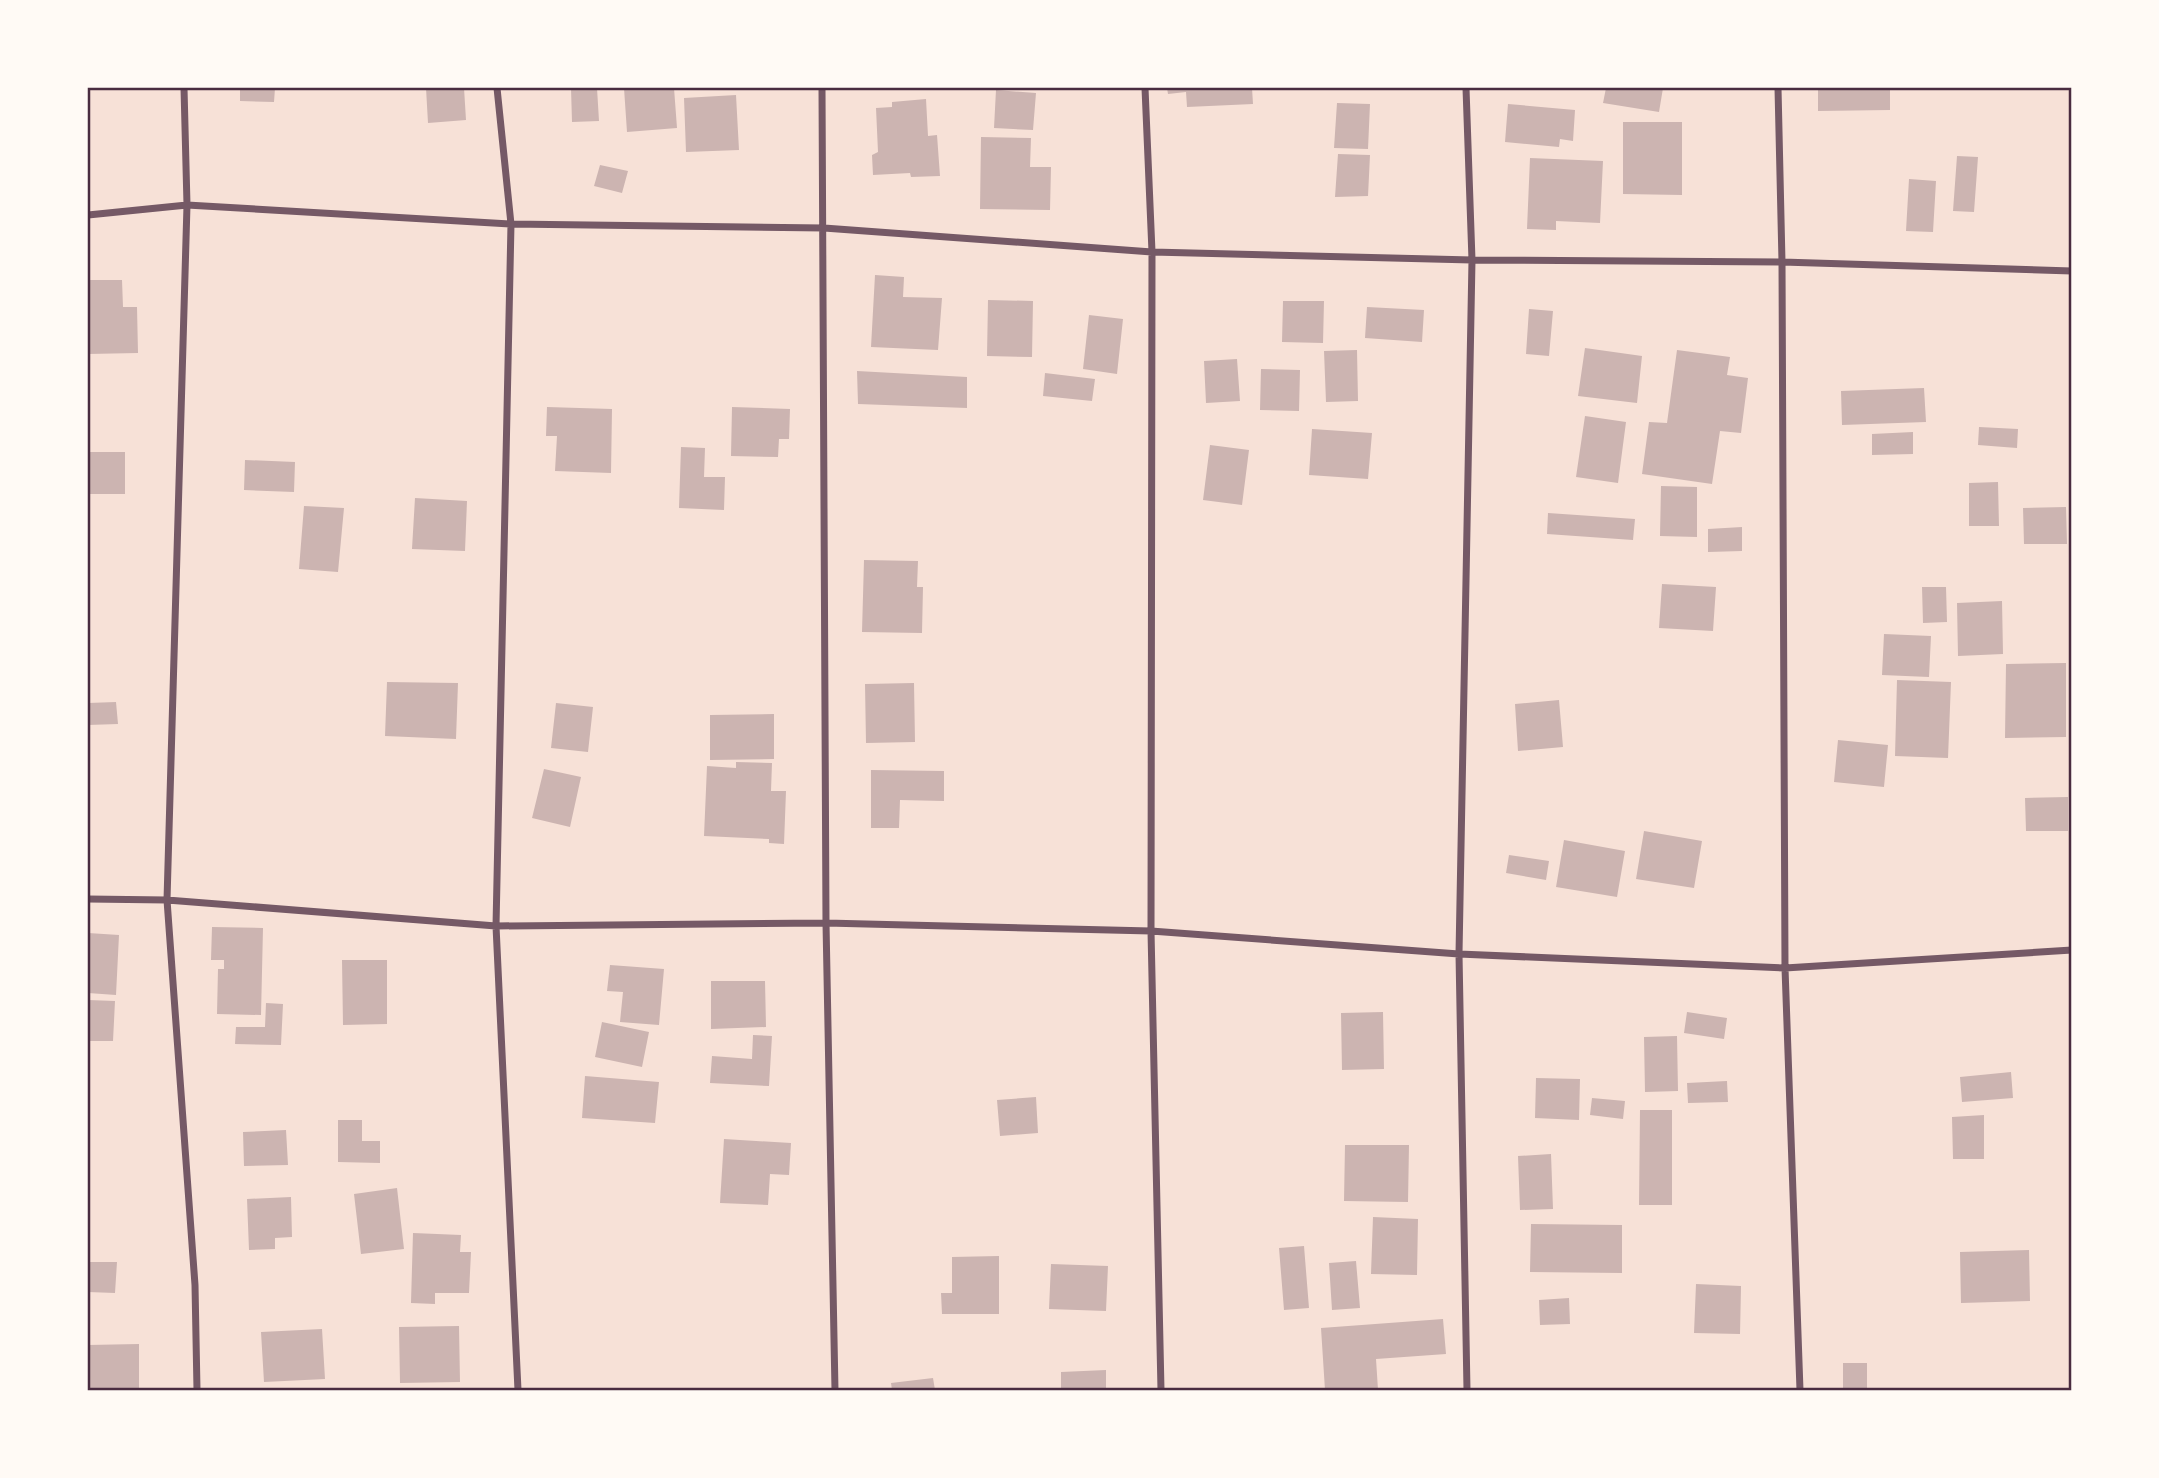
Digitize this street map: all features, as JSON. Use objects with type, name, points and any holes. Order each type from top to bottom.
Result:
[{"type":"street","points":[[184,88],[187,205],[167,900],[195,1285],[197,1391]]},
{"type":"street","points":[[497,88],[511,223],[496,926],[518,1391]]},
{"type":"street","points":[[822,88],[826,923],[835,1391]]},
{"type":"street","points":[[1144,88],[1152,253],[1151,931],[1161,1391]]},
{"type":"street","points":[[1466,88],[1472,260],[1458,954],[1467,1391]]},
{"type":"street","points":[[1778,88],[1782,262],[1785,968],[1800,1391]]},
{"type":"street","points":[[88,215],[187,205],[511,223],[824,228],[1152,253],[1472,260],[1782,262],[2071,271]]},
{"type":"street","points":[[88,899],[167,900],[496,926],[826,923],[1151,931],[1458,954],[1785,968],[2071,950]]},
{"type":"building","points":[[240,88],[275,88],[274,102],[240,101]]},
{"type":"building","points":[[426,88],[464,88],[466,120],[428,123]]},
{"type":"building","points":[[571,88],[597,88],[599,121],[572,122]]},
{"type":"building","points":[[624,88],[674,88],[677,128],[627,132]]},
{"type":"building","points":[[1167,88],[1252,88],[1253,104],[1187,107],[1186,92],[1168,94]]},
{"type":"building","points":[[1606,88],[1663,88],[1659,112],[1603,103]]},
{"type":"building","points":[[1818,88],[1890,88],[1890,110],[1818,111]]},
{"type":"building","points":[[996,90],[1036,93],[1033,130],[994,128]]},
{"type":"building","points":[[736,95],[739,150],[686,152],[684,98]]},
{"type":"building","points":[[926,99],[928,136],[937,135],[940,176],[911,177],[910,173],[873,175],[872,155],[878,152],[876,108],[892,107],[892,102]]},
{"type":"building","points":[[1337,103],[1370,104],[1368,149],[1334,148]]},
{"type":"building","points":[[1508,104],[1575,110],[1573,141],[1560,139],[1559,147],[1505,142]]},
{"type":"building","points":[[1623,122],[1682,122],[1682,195],[1623,194]]},
{"type":"building","points":[[981,137],[1031,138],[1030,167],[1051,167],[1050,210],[980,209]]},
{"type":"building","points":[[1338,154],[1370,155],[1368,196],[1335,197]]},
{"type":"building","points":[[1957,156],[1978,157],[1974,212],[1953,211]]},
{"type":"building","points":[[1530,158],[1603,161],[1600,223],[1556,221],[1556,230],[1527,229]]},
{"type":"building","points":[[600,165],[628,171],[622,193],[594,186]]},
{"type":"building","points":[[1909,179],[1936,181],[1933,232],[1906,231]]},
{"type":"building","points":[[875,275],[904,277],[903,297],[942,298],[938,350],[871,347]]},
{"type":"building","points":[[88,280],[122,280],[123,307],[137,307],[138,353],[88,354]]},
{"type":"building","points":[[988,300],[1033,301],[1032,357],[987,356]]},
{"type":"building","points":[[1283,301],[1324,301],[1323,343],[1282,342]]},
{"type":"building","points":[[1367,307],[1424,310],[1422,342],[1365,338]]},
{"type":"building","points":[[1529,309],[1553,311],[1549,356],[1526,354]]},
{"type":"building","points":[[1089,315],[1123,319],[1117,374],[1083,369]]},
{"type":"building","points":[[1585,348],[1642,356],[1637,403],[1578,396]]},
{"type":"building","points":[[1357,350],[1358,401],[1326,402],[1324,351]]},
{"type":"building","points":[[1677,350],[1730,357],[1727,375],[1748,378],[1741,433],[1720,431],[1712,484],[1642,474],[1649,422],[1667,423]]},
{"type":"building","points":[[1237,359],[1240,401],[1206,403],[1204,361]]},
{"type":"building","points":[[1261,369],[1300,370],[1299,411],[1260,410]]},
{"type":"building","points":[[857,371],[967,377],[967,408],[858,404]]},
{"type":"building","points":[[1045,373],[1095,379],[1092,401],[1043,396]]},
{"type":"building","points":[[1924,388],[1926,422],[1842,425],[1841,391]]},
{"type":"building","points":[[547,407],[612,409],[611,473],[555,471],[557,436],[546,436]]},
{"type":"building","points":[[732,407],[790,409],[789,439],[779,439],[778,457],[731,456]]},
{"type":"building","points":[[1585,416],[1626,422],[1618,483],[1576,477]]},
{"type":"building","points":[[1979,427],[2018,429],[2017,448],[1978,445]]},
{"type":"building","points":[[1312,429],[1372,433],[1368,479],[1309,475]]},
{"type":"building","points":[[1913,432],[1913,454],[1872,455],[1872,434]]},
{"type":"building","points":[[1210,445],[1249,450],[1242,505],[1203,500]]},
{"type":"building","points":[[681,447],[705,448],[704,477],[725,477],[724,510],[679,508]]},
{"type":"building","points":[[88,452],[125,452],[125,494],[88,494]]},
{"type":"building","points":[[245,460],[295,462],[294,492],[244,490]]},
{"type":"building","points":[[1998,482],[1999,526],[1969,526],[1969,483]]},
{"type":"building","points":[[1661,486],[1697,487],[1697,537],[1660,536]]},
{"type":"building","points":[[415,498],[467,501],[465,551],[412,549]]},
{"type":"building","points":[[304,506],[344,508],[338,572],[299,569]]},
{"type":"building","points":[[2066,507],[2067,544],[2024,544],[2023,508]]},
{"type":"building","points":[[1548,513],[1635,519],[1633,540],[1547,534]]},
{"type":"building","points":[[1742,527],[1742,551],[1708,552],[1708,529]]},
{"type":"building","points":[[864,560],[918,561],[917,587],[923,587],[922,633],[862,632]]},
{"type":"building","points":[[1662,584],[1716,587],[1713,631],[1659,628]]},
{"type":"building","points":[[1922,587],[1946,587],[1947,622],[1923,623]]},
{"type":"building","points":[[2002,601],[2003,654],[1958,656],[1957,603]]},
{"type":"building","points":[[1884,634],[1931,636],[1929,677],[1882,675]]},
{"type":"building","points":[[2066,663],[2066,737],[2005,738],[2006,664]]},
{"type":"building","points":[[1897,680],[1951,682],[1948,758],[1895,756]]},
{"type":"building","points":[[387,682],[458,683],[456,739],[385,736]]},
{"type":"building","points":[[914,683],[915,742],[866,743],[865,684]]},
{"type":"building","points":[[1559,700],[1563,747],[1518,751],[1515,704]]},
{"type":"building","points":[[116,702],[118,724],[88,725],[88,703]]},
{"type":"building","points":[[556,703],[593,707],[588,752],[551,748]]},
{"type":"building","points":[[774,714],[774,759],[710,760],[710,715]]},
{"type":"building","points":[[1838,740],[1888,745],[1884,787],[1834,782]]},
{"type":"building","points":[[736,762],[772,763],[771,791],[786,791],[784,844],[769,843],[769,839],[704,836],[707,766],[736,768]]},
{"type":"building","points":[[544,769],[581,777],[570,827],[532,818]]},
{"type":"building","points":[[871,770],[944,771],[944,801],[900,800],[899,828],[871,828]]},
{"type":"building","points":[[2068,797],[2068,831],[2026,831],[2025,798]]},
{"type":"building","points":[[1644,831],[1702,841],[1694,888],[1636,879]]},
{"type":"building","points":[[1564,840],[1625,851],[1617,897],[1556,887]]},
{"type":"building","points":[[1509,855],[1549,861],[1546,880],[1506,873]]},
{"type":"building","points":[[212,927],[263,928],[261,1015],[217,1014],[218,969],[224,969],[224,960],[211,960]]},
{"type":"building","points":[[88,933],[119,935],[116,995],[88,993]]},
{"type":"building","points":[[342,960],[387,960],[387,1024],[343,1025]]},
{"type":"building","points":[[610,965],[664,969],[659,1025],[620,1022],[623,992],[607,991]]},
{"type":"building","points":[[711,981],[765,981],[766,1027],[711,1029]]},
{"type":"building","points":[[88,1000],[115,1001],[113,1041],[88,1041]]},
{"type":"building","points":[[266,1003],[283,1004],[281,1045],[235,1044],[236,1027],[265,1027]]},
{"type":"building","points":[[1383,1012],[1384,1069],[1342,1070],[1341,1013]]},
{"type":"building","points":[[1687,1012],[1727,1018],[1724,1039],[1684,1033]]},
{"type":"building","points":[[602,1022],[649,1032],[642,1067],[595,1057]]},
{"type":"building","points":[[753,1035],[772,1036],[769,1086],[710,1083],[712,1056],[752,1059]]},
{"type":"building","points":[[1677,1036],[1678,1091],[1645,1092],[1644,1037]]},
{"type":"building","points":[[2011,1072],[2013,1098],[1962,1102],[1960,1077]]},
{"type":"building","points":[[585,1076],[659,1082],[655,1123],[582,1118]]},
{"type":"building","points":[[1536,1078],[1580,1079],[1579,1120],[1535,1118]]},
{"type":"building","points":[[1727,1081],[1728,1102],[1688,1103],[1687,1083]]},
{"type":"building","points":[[1036,1097],[1038,1133],[1000,1136],[997,1100]]},
{"type":"building","points":[[1592,1098],[1625,1101],[1623,1119],[1590,1115]]},
{"type":"building","points":[[1640,1110],[1672,1110],[1672,1205],[1639,1205]]},
{"type":"building","points":[[1984,1115],[1984,1159],[1953,1159],[1952,1117]]},
{"type":"building","points":[[338,1120],[362,1120],[362,1141],[380,1141],[380,1163],[338,1162]]},
{"type":"building","points":[[286,1130],[288,1165],[244,1166],[243,1132]]},
{"type":"building","points":[[724,1139],[791,1143],[789,1175],[770,1174],[768,1205],[720,1203]]},
{"type":"building","points":[[1345,1145],[1409,1145],[1408,1202],[1344,1201]]},
{"type":"building","points":[[1551,1154],[1553,1209],[1520,1210],[1518,1156]]},
{"type":"building","points":[[397,1188],[404,1249],[361,1254],[354,1194]]},
{"type":"building","points":[[291,1197],[292,1237],[275,1238],[275,1249],[249,1250],[247,1199]]},
{"type":"building","points":[[1373,1217],[1418,1219],[1417,1275],[1371,1274]]},
{"type":"building","points":[[1531,1224],[1622,1225],[1622,1273],[1530,1272]]},
{"type":"building","points":[[413,1233],[461,1235],[460,1252],[471,1252],[469,1293],[435,1293],[435,1304],[411,1303]]},
{"type":"building","points":[[1304,1246],[1309,1308],[1284,1310],[1279,1248]]},
{"type":"building","points":[[2029,1250],[2030,1301],[1961,1303],[1960,1252]]},
{"type":"building","points":[[999,1256],[999,1314],[942,1314],[941,1293],[952,1293],[952,1257]]},
{"type":"building","points":[[1356,1261],[1360,1308],[1332,1310],[1329,1263]]},
{"type":"building","points":[[90,1262],[117,1262],[115,1293],[88,1292]]},
{"type":"building","points":[[1051,1264],[1108,1266],[1106,1311],[1049,1309]]},
{"type":"building","points":[[1696,1284],[1741,1286],[1740,1334],[1694,1333]]},
{"type":"building","points":[[1569,1298],[1570,1324],[1540,1325],[1539,1300]]},
{"type":"building","points":[[1443,1319],[1446,1354],[1376,1359],[1378,1390],[1325,1390],[1321,1328]]},
{"type":"building","points":[[459,1326],[460,1382],[400,1383],[399,1327]]},
{"type":"building","points":[[322,1329],[325,1379],[264,1382],[261,1332]]},
{"type":"building","points":[[139,1344],[139,1390],[88,1390],[88,1345]]},
{"type":"building","points":[[1843,1363],[1867,1363],[1867,1390],[1843,1390]]},
{"type":"building","points":[[1106,1370],[1106,1390],[1061,1390],[1061,1372]]},
{"type":"building","points":[[933,1378],[935,1390],[892,1390],[891,1383]]}]
